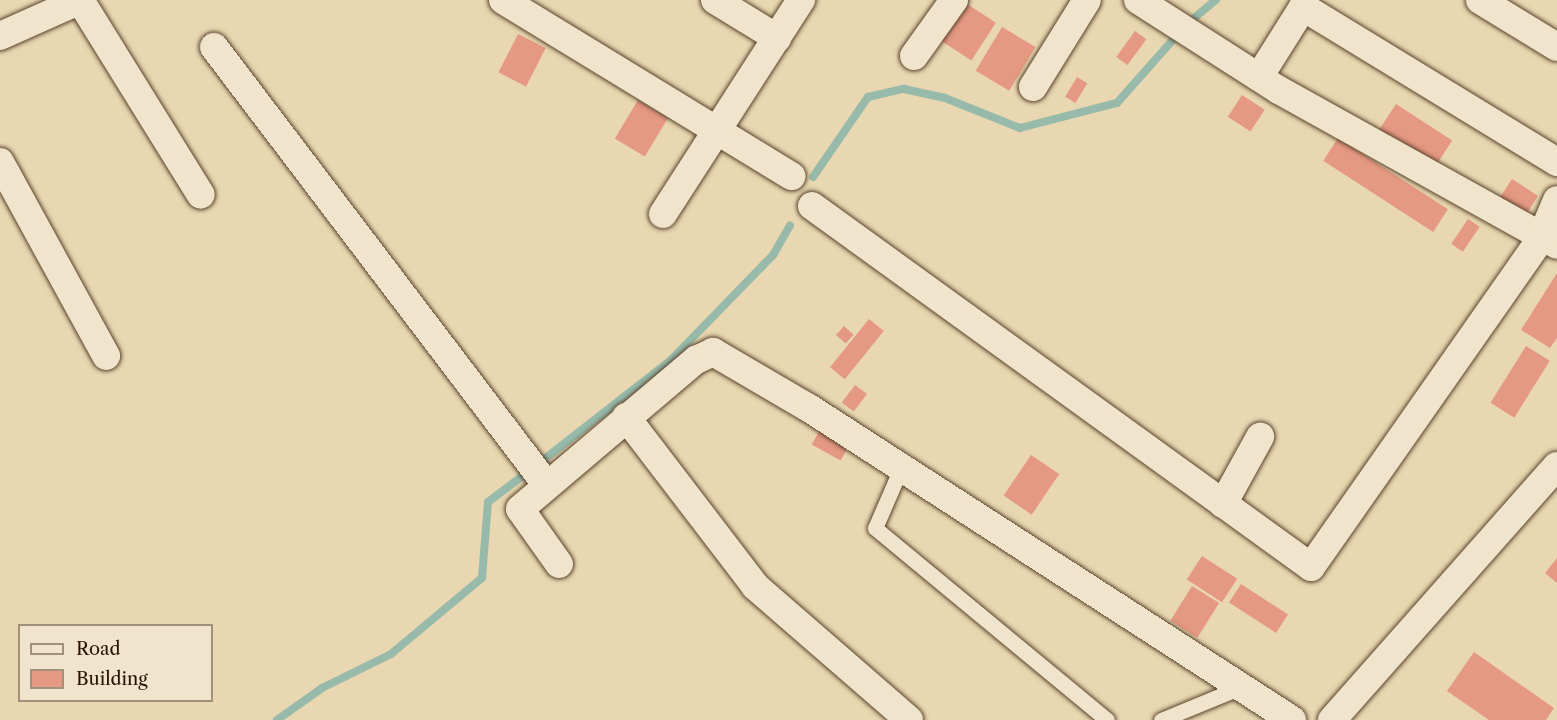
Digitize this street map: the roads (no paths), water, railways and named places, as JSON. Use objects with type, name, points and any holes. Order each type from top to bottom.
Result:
[{"type":"street","points":[[0,36],[81,0],[201,195]]},
{"type":"street","points":[[503,0],[719,128],[791,176]]},
{"type":"street","points":[[715,0],[777,38]]},
{"type":"street","points":[[663,214],[801,0]]},
{"type":"street","points":[[914,56],[954,0]]},
{"type":"street","points":[[1033,87],[1087,0]]},
{"type":"street","points":[[1138,0],[1259,77],[1549,242]]},
{"type":"street","points":[[1480,0],[1557,48]]},
{"type":"street","points":[[1259,77],[1303,7],[1557,162]]},
{"type":"street","points":[[214,47],[545,483]]},
{"type":"street","points":[[0,162],[106,356]]},
{"type":"street","points":[[812,206],[1311,567],[1549,242],[1557,200]]},
{"type":"street","points":[[559,564],[520,508],[545,483],[626,417],[713,352],[901,468],[1292,720]]},
{"type":"street","points":[[626,417],[755,586],[909,720]]},
{"type":"street","points":[[1223,504],[1260,437]]},
{"type":"street","points":[[1332,720],[1557,466]]},
{"type":"lane","points":[[901,468],[875,528],[1107,720]]},
{"type":"lane","points":[[1161,720],[1241,687]]},
{"type":"waterway","points":[[1187,24],[1216,0]]},
{"type":"waterway","points":[[813,177],[868,97],[904,89],[945,98],[1020,128],[1117,103],[1179,33]]},
{"type":"waterway","points":[[538,464],[670,361],[773,255],[790,225]]},
{"type":"waterway","points":[[277,720],[322,688],[391,654],[482,578],[488,502],[529,471]]}]
